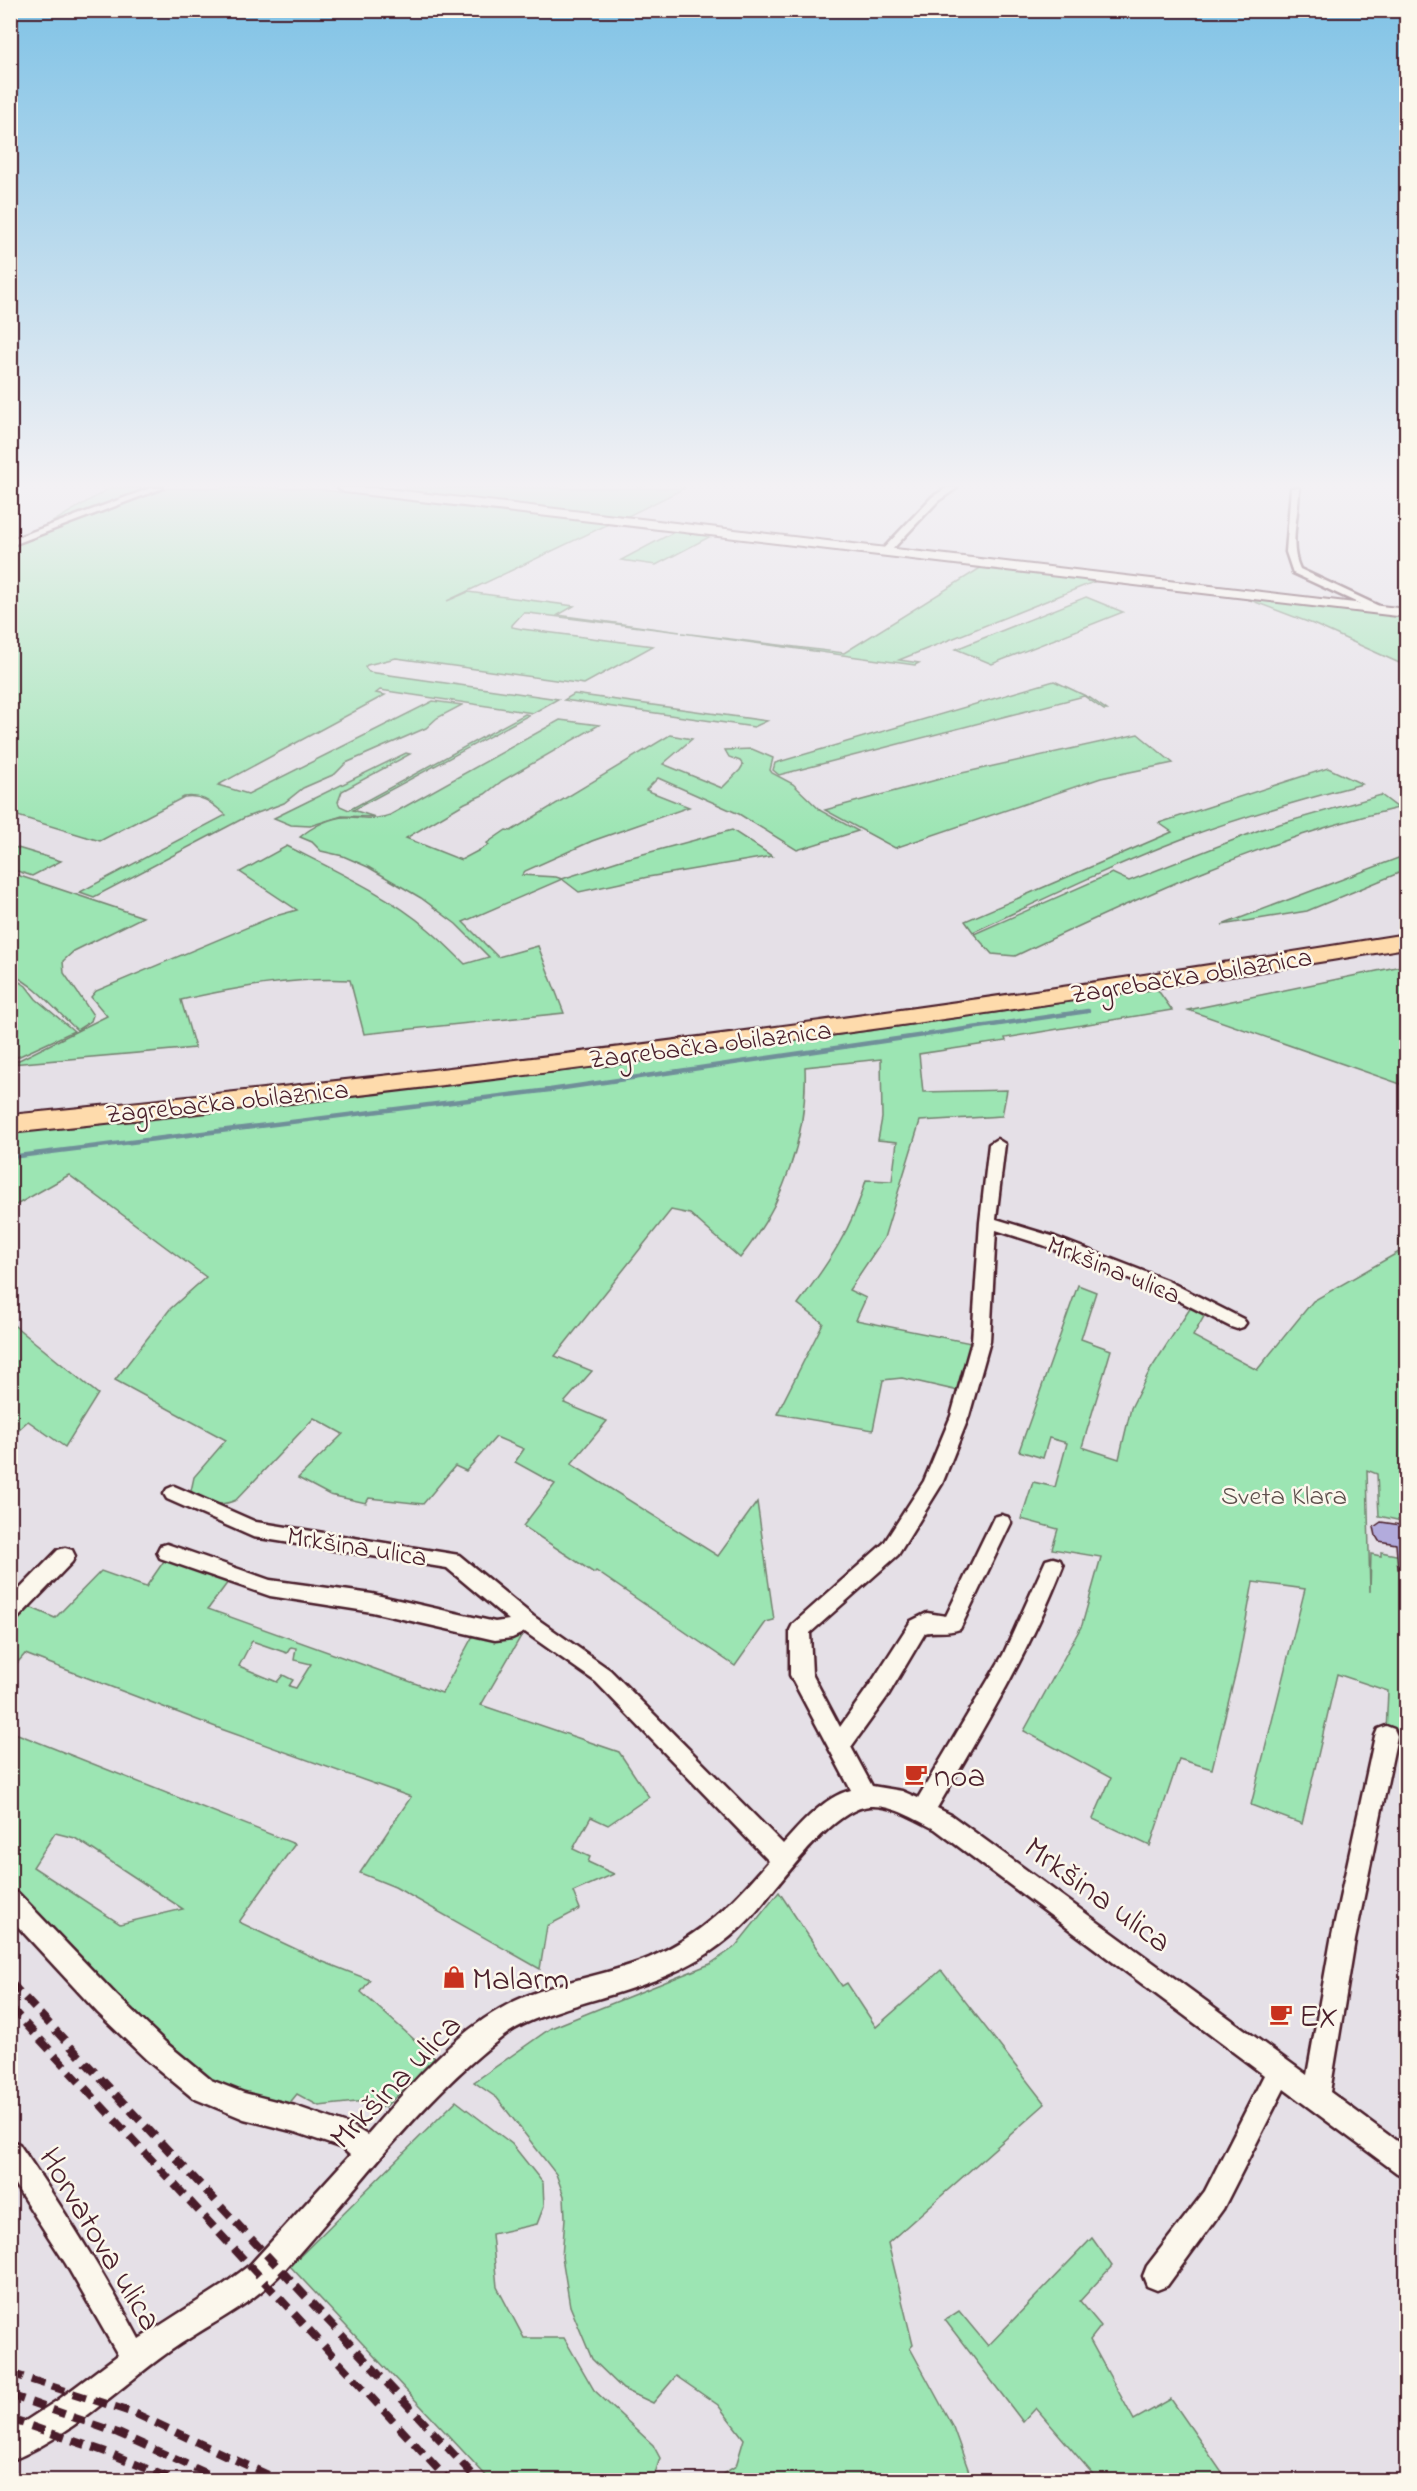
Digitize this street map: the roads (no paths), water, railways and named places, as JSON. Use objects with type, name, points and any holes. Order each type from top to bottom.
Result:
[{"type":"highway","name":"Zagrebačka obilaznica","points":[[10,1109],[426,1066],[786,1021],[1039,986],[1407,928]]},
{"type":"highway","name":"Zagrebačka obilaznica","points":[[10,1124],[440,1078],[817,1031],[1047,998],[1407,941]]},
{"type":"main road","points":[[1343,604],[1407,613]]},
{"type":"street","points":[[1368,604],[1376,608]]},
{"type":"street","points":[[866,1796],[801,1675],[800,1630],[891,1549],[932,1484],[960,1416],[981,1341],[988,1222],[997,1143]]},
{"type":"street","name":"Mrkšina ulica","points":[[988,1222],[1049,1241],[1160,1284],[1237,1323]]},
{"type":"street","name":"Mrkšina ulica","points":[[174,1494],[253,1529],[452,1561],[526,1622],[603,1677],[785,1862]]},
{"type":"street","points":[[839,1746],[879,1690],[918,1627],[927,1622],[943,1626],[952,1623],[1001,1523]]},
{"type":"street","name":"Mrkšina ulica","points":[[167,1551],[230,1576],[288,1592],[372,1603],[495,1631],[512,1629],[526,1622]]},
{"type":"street","points":[[10,1613],[65,1556]]},
{"type":"street","points":[[923,1811],[994,1689],[1040,1603],[1053,1566]]},
{"type":"street","points":[[1316,2097],[1343,1940],[1386,1736]]},
{"type":"street","name":"Mrkšina ulica","points":[[10,2447],[45,2429],[183,2324],[245,2289],[260,2276],[433,2079],[494,2027],[523,2010],[642,1973],[698,1946],[742,1910],[808,1833],[828,1815],[845,1802],[866,1796],[893,1798],[944,1822],[1407,2164]]},
{"type":"street","points":[[10,1901],[132,2028],[202,2089],[244,2106],[296,2119],[350,2138],[369,2154]]},
{"type":"street","points":[[1157,2276],[1214,2200],[1280,2070]]},
{"type":"street","name":"Horvatova ulica","points":[[10,2153],[83,2266],[135,2359]]},
{"type":"waterway","points":[[10,1157],[550,1090],[1088,1011]]},
{"type":"railway","points":[[10,1982],[478,2480]]},
{"type":"railway","points":[[10,2007],[448,2480]]},
{"type":"railway","points":[[10,2373],[134,2413],[279,2480]]},
{"type":"railway","points":[[10,2395],[118,2433],[221,2480]]},
{"type":"railway","points":[[10,2419],[109,2453],[174,2480]]},
{"type":"place","name":"noa","points":[[916,1774]]},
{"type":"place","name":"Malarm","points":[[454,1977]]},
{"type":"place","name":"EX","points":[[1281,2014]]},
{"type":"park label","name":"Sveta Klara","points":[[1284,1495]]}]
